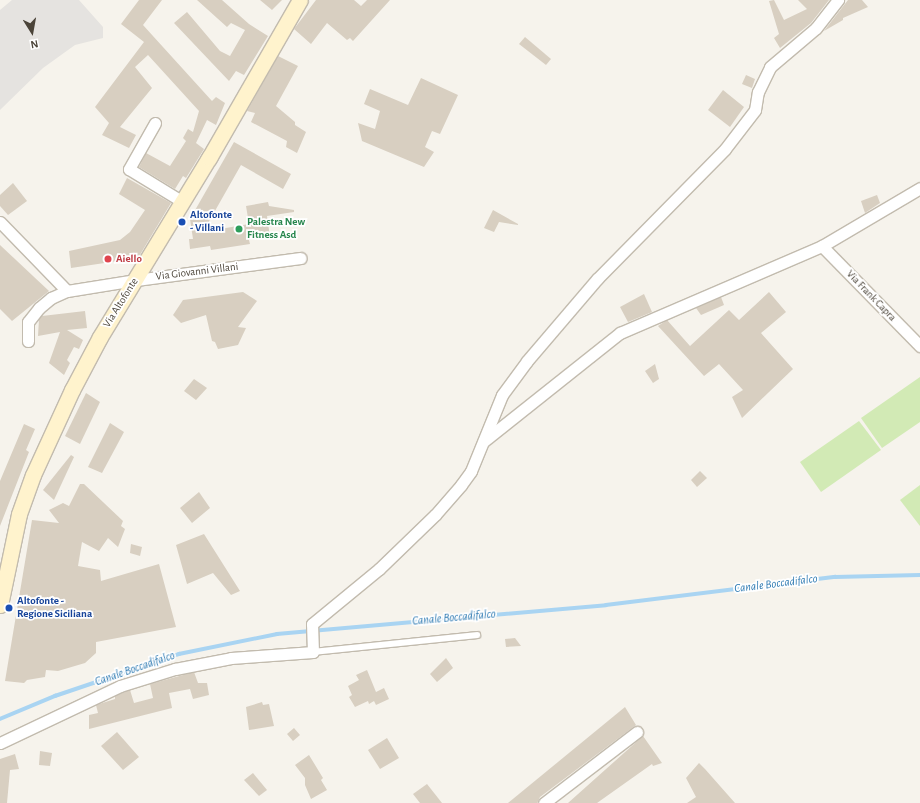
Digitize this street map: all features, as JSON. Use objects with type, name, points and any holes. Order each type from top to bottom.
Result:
[{"type":"street","name":"Via Altofonte","points":[[0,605],[19,514],[33,475],[72,390],[100,337],[183,202],[300,0]]},
{"type":"street","points":[[0,743],[120,686],[175,669],[231,658],[313,652],[314,638],[312,624],[379,569],[435,515],[470,471],[484,441],[502,395],[527,361],[596,279],[725,149],[755,110],[758,92],[770,67],[816,28],[838,0]]},
{"type":"street","points":[[155,123],[129,169],[183,202]]},
{"type":"street","points":[[484,441],[620,333],[822,246],[920,188]]},
{"type":"street","points":[[0,222],[67,291]]},
{"type":"street","name":"Via Frank Capra","points":[[822,246],[920,346]]},
{"type":"street","name":"Via Giovanni Villani","points":[[28,341],[28,322],[38,308],[51,298],[67,291],[136,280],[301,258]]},
{"type":"street","points":[[544,803],[637,732]]},
{"type":"lane","points":[[313,652],[477,635]]},
{"type":"green space","points":[[920,377],[920,422],[882,448],[861,418]]},
{"type":"green space","points":[[859,421],[881,450],[821,492],[800,462]]},
{"type":"green space","points":[[920,485],[920,526],[900,500]]},
{"type":"shaded area","points":[[12,0],[79,0],[103,27],[103,38],[75,45],[43,68],[0,110],[0,10]]},
{"type":"building","points":[[139,0],[162,0],[143,25],[212,101],[216,97],[225,103],[216,125],[207,120],[196,143],[204,149],[186,178],[183,176],[175,189],[139,167],[146,153],[170,166],[186,141],[183,138],[188,129],[193,132],[199,111],[148,55],[135,67],[152,88],[120,127],[136,135],[129,148],[102,135],[109,123],[95,107],[144,42],[121,24]]},
{"type":"building","points":[[197,0],[222,0],[249,24],[268,36],[244,75],[236,71],[229,81],[174,23],[187,12],[220,51],[230,56],[245,30],[231,23],[227,27]]},
{"type":"building","points":[[260,0],[282,0],[272,10]]},
{"type":"building","points":[[316,0],[354,0],[361,6],[367,0],[390,0],[353,41],[350,38],[347,40],[327,23],[311,44],[294,29]]},
{"type":"building","points":[[774,0],[784,20],[807,9],[798,0],[829,0],[811,23],[780,48],[774,38],[779,34],[769,1]]},
{"type":"building","points":[[848,0],[862,0],[868,7],[843,18],[843,20],[824,31]]},
{"type":"building","points":[[525,37],[551,59],[546,65],[519,44]]},
{"type":"building","points":[[278,56],[298,66],[276,106],[295,122],[295,125],[306,132],[297,153],[286,147],[287,141],[251,122],[255,113],[247,111]]},
{"type":"building","points":[[746,75],[755,79],[752,88],[742,84]]},
{"type":"building","points":[[421,78],[458,95],[440,134],[432,131],[425,147],[434,152],[424,167],[362,141],[358,123],[375,129],[380,111],[364,104],[370,89],[408,105]]},
{"type":"building","points":[[723,90],[744,107],[730,127],[708,110]]},
{"type":"building","points":[[234,142],[291,174],[283,189],[241,165],[203,232],[249,224],[246,206],[268,202],[269,206],[294,210],[294,212],[267,216],[270,237],[249,240],[250,244],[211,250],[210,246],[190,249],[189,239],[193,239],[190,219]]},
{"type":"building","points":[[127,178],[171,203],[138,258],[71,268],[69,251],[120,240],[130,232],[145,210],[119,194]]},
{"type":"building","points":[[13,183],[27,201],[8,215],[0,206],[0,195]]},
{"type":"building","points":[[877,195],[880,203],[865,213],[861,201]]},
{"type":"building","points":[[493,210],[518,225],[499,222],[494,232],[484,228]]},
{"type":"building","points":[[0,245],[49,291],[12,321],[0,309]]},
{"type":"building","points":[[243,292],[257,301],[238,327],[246,328],[238,345],[218,349],[215,342],[212,341],[206,315],[181,323],[173,315],[183,300]]},
{"type":"building","points":[[769,292],[786,312],[761,333],[793,369],[742,418],[732,397],[743,390],[719,364],[704,376],[658,326],[667,320],[690,346],[729,310],[739,320]]},
{"type":"building","points":[[644,294],[652,312],[628,322],[620,307]]},
{"type":"building","points":[[721,297],[724,305],[701,315],[696,308]]},
{"type":"building","points":[[85,311],[87,328],[67,330],[83,340],[79,349],[74,347],[67,360],[70,363],[64,375],[49,363],[60,332],[38,336],[39,319],[42,316]]},
{"type":"building","points":[[655,364],[659,379],[653,383],[645,371]]},
{"type":"building","points":[[194,379],[207,388],[196,400],[184,391]]},
{"type":"building","points":[[86,393],[100,402],[80,444],[65,436]]},
{"type":"building","points":[[110,423],[124,432],[102,473],[88,467]]},
{"type":"building","points":[[24,424],[35,429],[26,450],[29,452],[0,526],[0,481]]},
{"type":"building","points":[[71,455],[74,457],[54,500],[43,490]]},
{"type":"building","points":[[700,471],[707,478],[697,487],[691,480]]},
{"type":"building","points":[[80,484],[84,484],[123,521],[121,526],[125,529],[118,547],[108,538],[99,551],[82,542],[78,566],[100,570],[101,581],[159,564],[176,627],[96,642],[96,653],[85,663],[58,671],[46,670],[45,677],[27,680],[24,683],[5,681],[32,520],[59,523],[49,510],[63,503],[69,506]]},
{"type":"building","points":[[199,492],[210,508],[192,523],[180,508]]},
{"type":"building","points":[[204,534],[240,591],[231,595],[213,573],[187,584],[176,545]]},
{"type":"building","points":[[131,544],[142,547],[140,556],[130,553]]},
{"type":"building","points":[[515,638],[521,646],[506,647],[505,639]]},
{"type":"building","points":[[446,658],[453,668],[437,682],[430,674]]},
{"type":"building","points":[[367,670],[376,692],[384,688],[389,699],[376,705],[374,701],[369,704],[368,701],[355,707],[349,697],[352,695],[348,686],[359,680],[356,675]]},
{"type":"building","points":[[194,672],[198,683],[207,683],[209,695],[193,699],[190,689],[169,693],[172,708],[89,729],[89,715],[98,713],[96,705],[115,699],[115,696],[130,690],[134,703],[153,698],[150,684]]},
{"type":"building","points":[[262,702],[263,705],[269,704],[274,726],[249,730],[246,707]]},
{"type":"building","points":[[625,707],[636,725],[540,797],[537,803],[508,803]]},
{"type":"building","points":[[294,728],[300,735],[293,741],[287,734]]},
{"type":"building","points":[[117,732],[139,757],[123,770],[101,746]]},
{"type":"building","points":[[643,736],[662,763],[653,766],[652,764],[597,803],[568,803]]},
{"type":"building","points":[[387,738],[399,758],[380,769],[368,750]]},
{"type":"building","points":[[40,751],[52,753],[50,766],[39,765]]},
{"type":"building","points":[[15,754],[19,769],[10,770],[7,803],[0,803],[0,759]]},
{"type":"building","points":[[309,755],[323,778],[321,780],[327,790],[311,799],[305,785],[305,778],[295,765]]},
{"type":"building","points":[[699,763],[735,803],[687,803],[696,797],[686,778]]},
{"type":"building","points":[[253,773],[267,790],[259,796],[244,780]]},
{"type":"building","points":[[427,784],[442,803],[420,803],[413,794]]},
{"type":"waterway","name":"Canale Boccadifalco","points":[[0,719],[55,696],[179,654],[277,634],[606,605],[835,577],[920,575]]},
{"type":"place","name":"Altofonte - Villani","points":[[182,222]]},
{"type":"place","name":"Palestra New Fitness Asd","points":[[239,229]]},
{"type":"place","name":"Aiello","points":[[108,259]]},
{"type":"place","name":"Altofonte - Regione Siciliana","points":[[9,608]]}]
